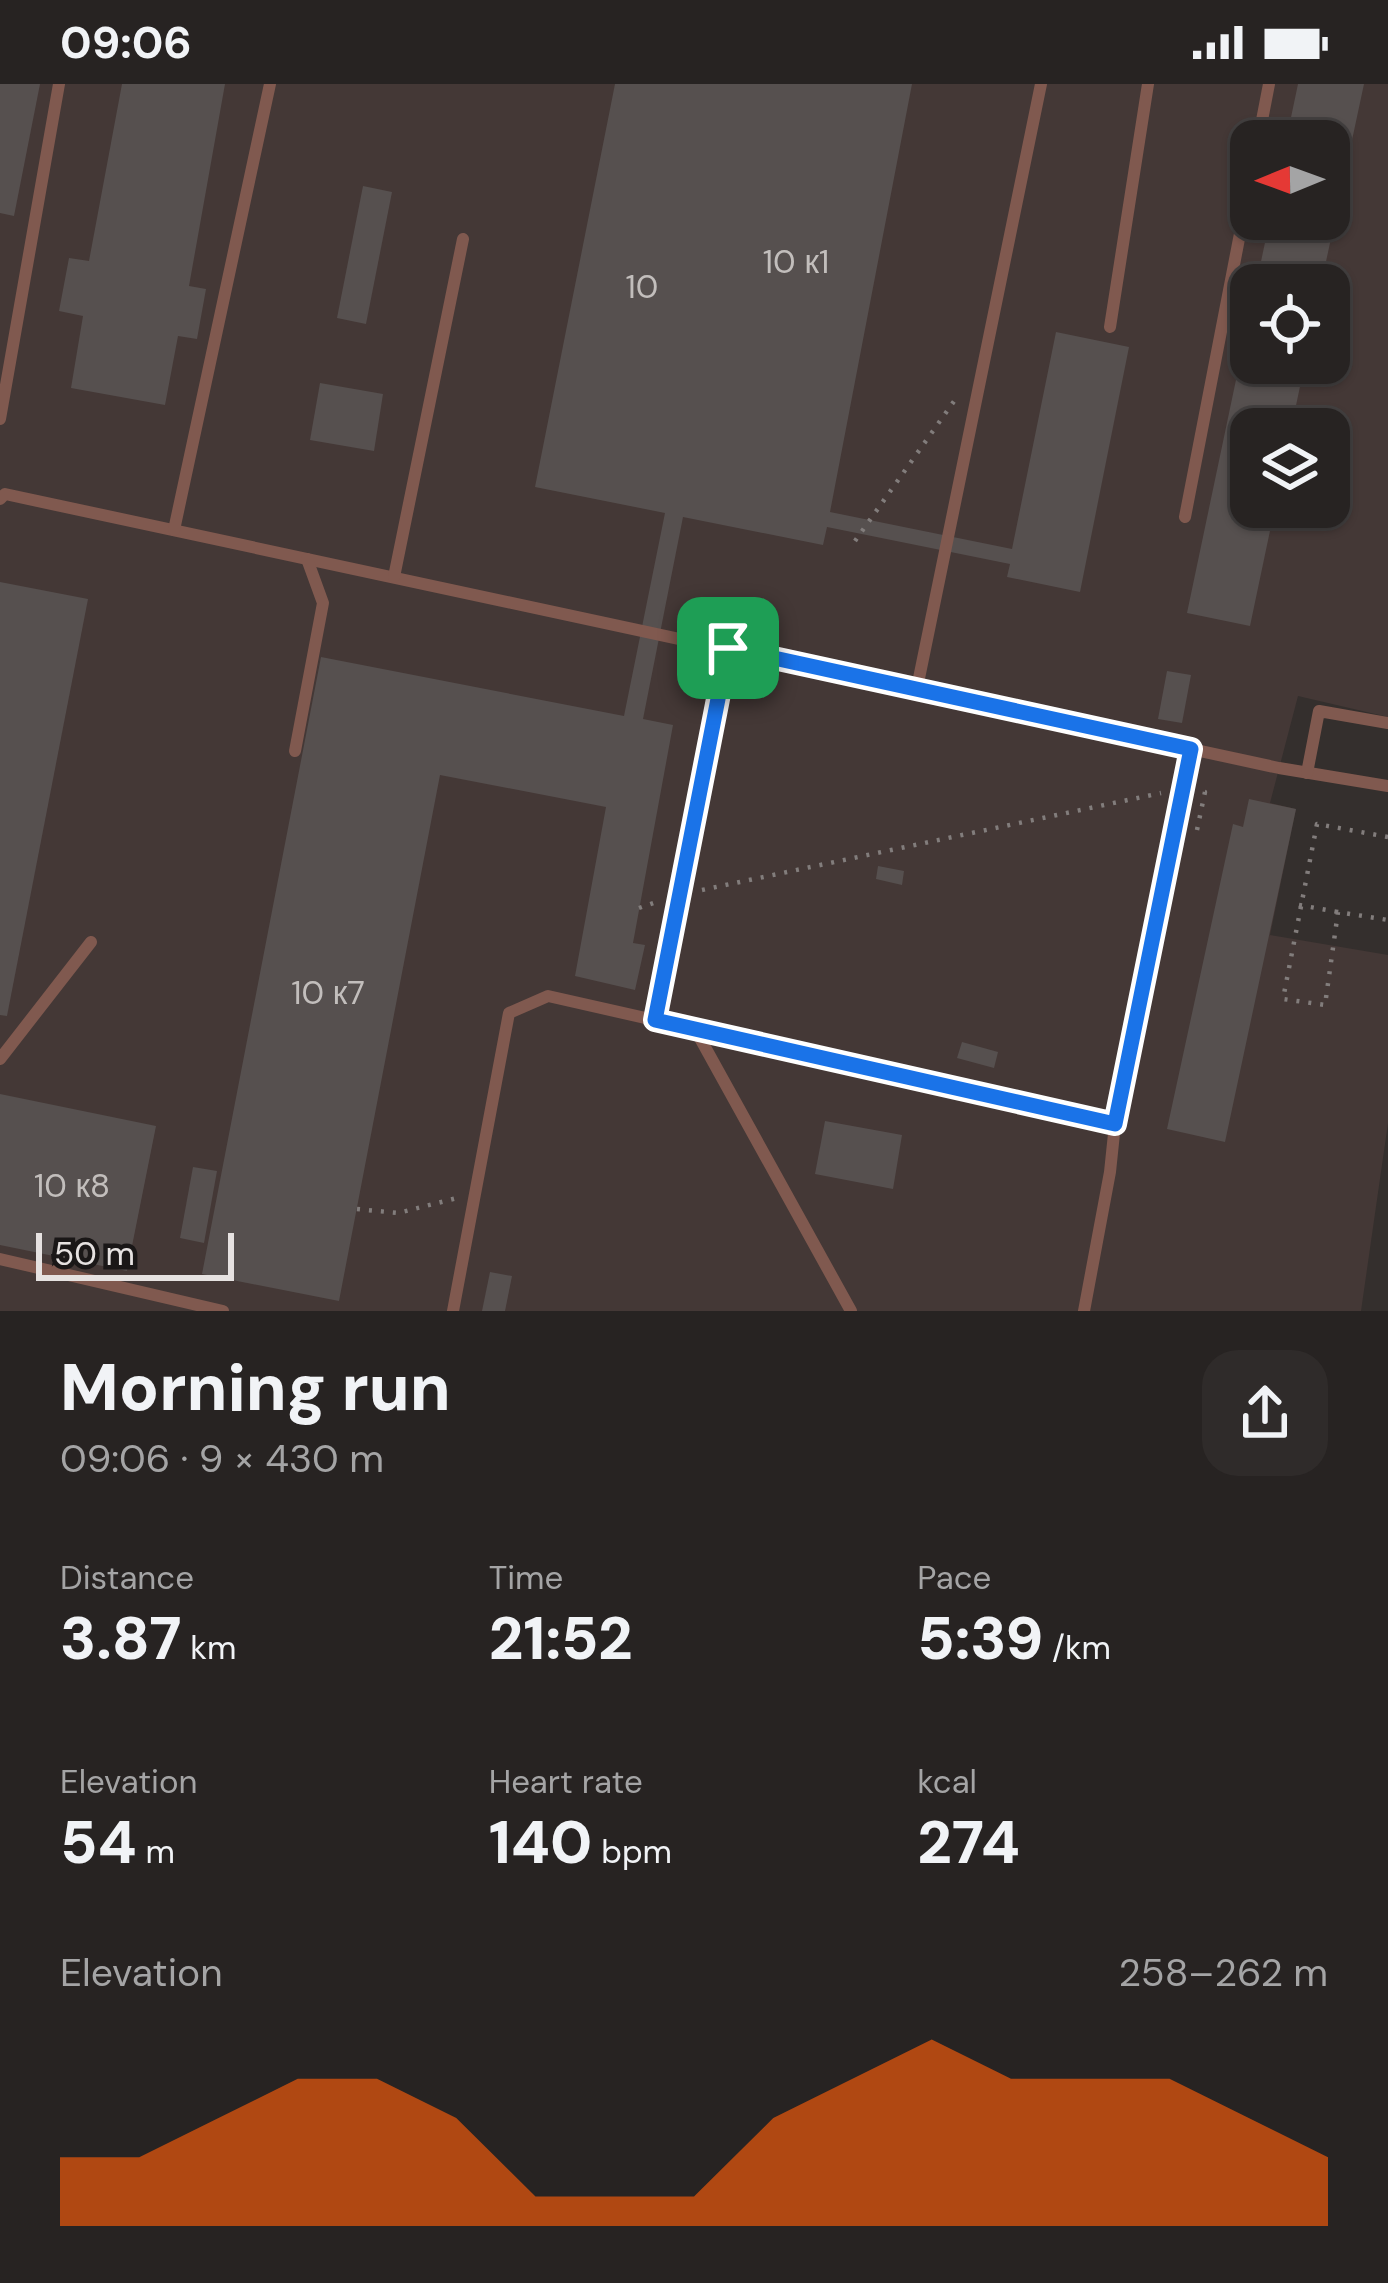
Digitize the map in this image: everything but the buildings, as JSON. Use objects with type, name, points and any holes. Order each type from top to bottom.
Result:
[{"type":"lane","points":[[0,419],[59,84]]},
{"type":"lane","points":[[174,530],[270,84]]},
{"type":"lane","points":[[917,688],[1041,84]]},
{"type":"lane","points":[[1110,328],[1148,84]]},
{"type":"lane","points":[[1262,120],[1269,84]]},
{"type":"lane","points":[[394,577],[463,239]]},
{"type":"lane","points":[[1185,518],[1239,240]]},
{"type":"lane","points":[[2,492],[1191,749],[1388,786]]},
{"type":"lane","points":[[295,751],[323,603],[307,559]]},
{"type":"lane","points":[[655,1020],[728,648]]},
{"type":"lane","points":[[1307,773],[1319,711],[1388,723]]},
{"type":"lane","points":[[1084,1311],[1115,1124],[1191,749]]},
{"type":"lane","points":[[0,1059],[91,942]]},
{"type":"lane","points":[[453,1311],[508,1012],[548,996],[1115,1124]]},
{"type":"lane","points":[[695,1029],[850,1311]]},
{"type":"lane","points":[[0,1259],[223,1311]]},
{"type":"path","points":[[855,541],[958,395]]},
{"type":"path","points":[[639,908],[679,895],[1183,788],[1205,791],[1196,837]]},
{"type":"path","points":[[1338,912],[1324,1005],[1283,999],[1317,824],[1388,837]]},
{"type":"path","points":[[1299,905],[1388,920]]},
{"type":"path","points":[[357,1209],[415,1210],[449,1202],[476,1185]]},
{"type":"shaded area","points":[[0,84],[1388,84],[1388,717],[1298,696],[1270,803],[1296,809],[1270,935],[1388,955],[1388,1123],[1361,1311],[0,1311]]},
{"type":"route","points":[[728,648],[1191,749],[1115,1124],[655,1020],[728,648]]}]
